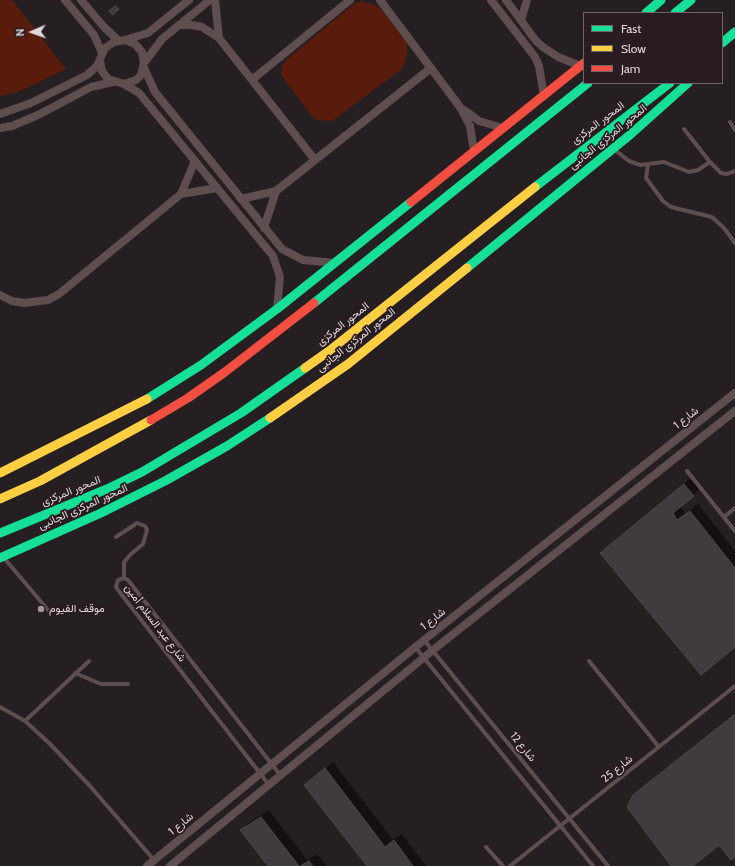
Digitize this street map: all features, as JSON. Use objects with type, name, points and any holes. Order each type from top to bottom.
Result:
[{"type":"main road","points":[[647,12],[662,0]]},
{"type":"main road","points":[[676,12],[691,0]]},
{"type":"main road","points":[[723,42],[735,32]]},
{"type":"main road","points":[[0,473],[146,400],[200,365],[277,309],[582,65]]},
{"type":"main road","name":"المحور المركزى","points":[[0,499],[40,481],[117,440],[188,398],[225,372],[263,344],[587,84]]},
{"type":"main road","name":"المحور المركزى","points":[[0,533],[106,489],[142,472],[241,413],[329,351],[573,157],[669,84]]},
{"type":"main road","name":"المحور المركزى الجانبى","points":[[1,558],[158,485],[208,457],[263,423],[348,364],[613,149],[680,92],[687,84]]},
{"type":"street","points":[[65,0],[94,35],[105,76],[113,82]]},
{"type":"street","points":[[81,0],[104,27],[122,40],[139,48],[144,66],[155,92],[282,249],[295,257],[310,261],[335,263]]},
{"type":"street","points":[[0,114],[31,103],[87,75],[109,45],[148,33],[189,0]]},
{"type":"street","points":[[124,84],[136,80],[157,44],[210,0]]},
{"type":"street","points":[[215,0],[219,38]]},
{"type":"street","points":[[253,79],[350,0]]},
{"type":"street","points":[[380,0],[460,107],[470,126],[474,151]]},
{"type":"street","points":[[491,0],[535,57],[539,66],[544,96]]},
{"type":"street","points":[[506,0],[536,41],[550,53],[582,65]]},
{"type":"street","points":[[522,20],[527,0]]},
{"type":"street","points":[[179,25],[202,27],[219,38],[253,79],[315,160]]},
{"type":"street","points":[[241,199],[276,191],[431,68]]},
{"type":"street","points":[[0,128],[12,126],[38,115],[98,84],[113,82],[124,84],[142,96],[273,256],[280,277],[277,309]]},
{"type":"street","points":[[460,107],[479,120],[503,128]]},
{"type":"street","points":[[0,295],[12,301],[24,303],[36,303],[54,297],[181,194],[195,161]]},
{"type":"street","points":[[181,194],[217,188]]},
{"type":"street","points":[[264,228],[276,191]]},
{"type":"street","name":"شارع 1","points":[[147,866],[424,640],[735,393]]},
{"type":"street","points":[[170,866],[433,650],[735,411]]},
{"type":"lane","points":[[730,122],[735,130]]},
{"type":"lane","points":[[684,129],[710,162],[721,173],[727,174],[735,171]]},
{"type":"lane","points":[[613,149],[629,161],[640,165],[664,162],[689,172],[698,170],[710,162]]},
{"type":"lane","points":[[648,164],[646,178],[651,187],[663,201],[671,207],[712,217],[724,228],[735,243]]},
{"type":"lane","points":[[687,471],[735,531]]},
{"type":"lane","points":[[724,517],[735,508]]},
{"type":"lane","points":[[116,538],[137,523],[144,526],[147,530],[144,544],[131,554],[124,562],[124,578]]},
{"type":"lane","points":[[1,558],[48,610]]},
{"type":"lane","name":"شارع عبد السلام أمين","points":[[269,786],[118,590],[116,583],[121,578],[128,580],[281,776]]},
{"type":"lane","name":"شارع 12","points":[[424,640],[608,866]]},
{"type":"lane","name":"شارع 12","points":[[416,647],[592,866]]},
{"type":"lane","points":[[25,721],[75,672],[89,661]]},
{"type":"lane","points":[[589,661],[659,747]]},
{"type":"lane","points":[[75,672],[101,684],[128,684]]},
{"type":"lane","name":"شارع 25","points":[[512,865],[735,686]]},
{"type":"lane","points":[[0,707],[25,721],[49,743],[90,786],[154,860]]},
{"type":"lane","points":[[486,847],[503,866]]},
{"type":"shaded area","points":[[0,0],[12,0],[66,69],[18,92],[0,96]]},
{"type":"shaded area","points":[[362,1],[379,7],[407,42],[407,53],[404,65],[402,69],[332,121],[317,120],[311,115],[284,79],[281,73],[282,66],[286,60],[355,3]]},
{"type":"building","points":[[115,6],[119,9],[113,15],[109,11]]},
{"type":"building","points":[[684,484],[694,496],[673,513],[677,520],[690,511],[735,568],[735,647],[701,675],[600,553]]},
{"type":"building","points":[[735,714],[735,857],[731,860],[719,845],[693,866],[671,866],[627,807],[633,795]]},
{"type":"building","points":[[325,768],[385,847],[394,840],[413,866],[367,866],[304,785]]},
{"type":"building","points":[[261,817],[299,866],[268,866],[240,830]]},
{"type":"building","points":[[309,861],[313,866],[300,866]]},
{"type":"traffic: fast","points":[[647,12],[661,0]]},
{"type":"traffic: fast","points":[[676,12],[691,0]]},
{"type":"traffic: fast","points":[[723,42],[735,32]]},
{"type":"traffic: fast","points":[[314,303],[587,84]]},
{"type":"traffic: fast","points":[[535,187],[669,84]]},
{"type":"traffic: fast","points":[[467,268],[631,134],[687,84]]},
{"type":"traffic: fast","points":[[147,399],[201,365],[277,309],[411,202]]},
{"type":"traffic: fast","points":[[0,533],[107,489],[142,472],[241,413],[305,368]]},
{"type":"traffic: fast","points":[[0,558],[101,513],[165,481],[227,446],[270,418]]},
{"type":"traffic: slow","points":[[305,368],[329,351],[535,187]]},
{"type":"traffic: slow","points":[[270,418],[348,364],[467,268]]},
{"type":"traffic: slow","points":[[0,473],[147,399]]},
{"type":"traffic: slow","points":[[0,499],[40,481],[151,420]]},
{"type":"traffic: jam","points":[[411,202],[583,64]]},
{"type":"traffic: jam","points":[[151,420],[188,398],[225,372],[314,303]]},
{"type":"place","name":"موقف الفيوم","points":[[41,609]]}]
